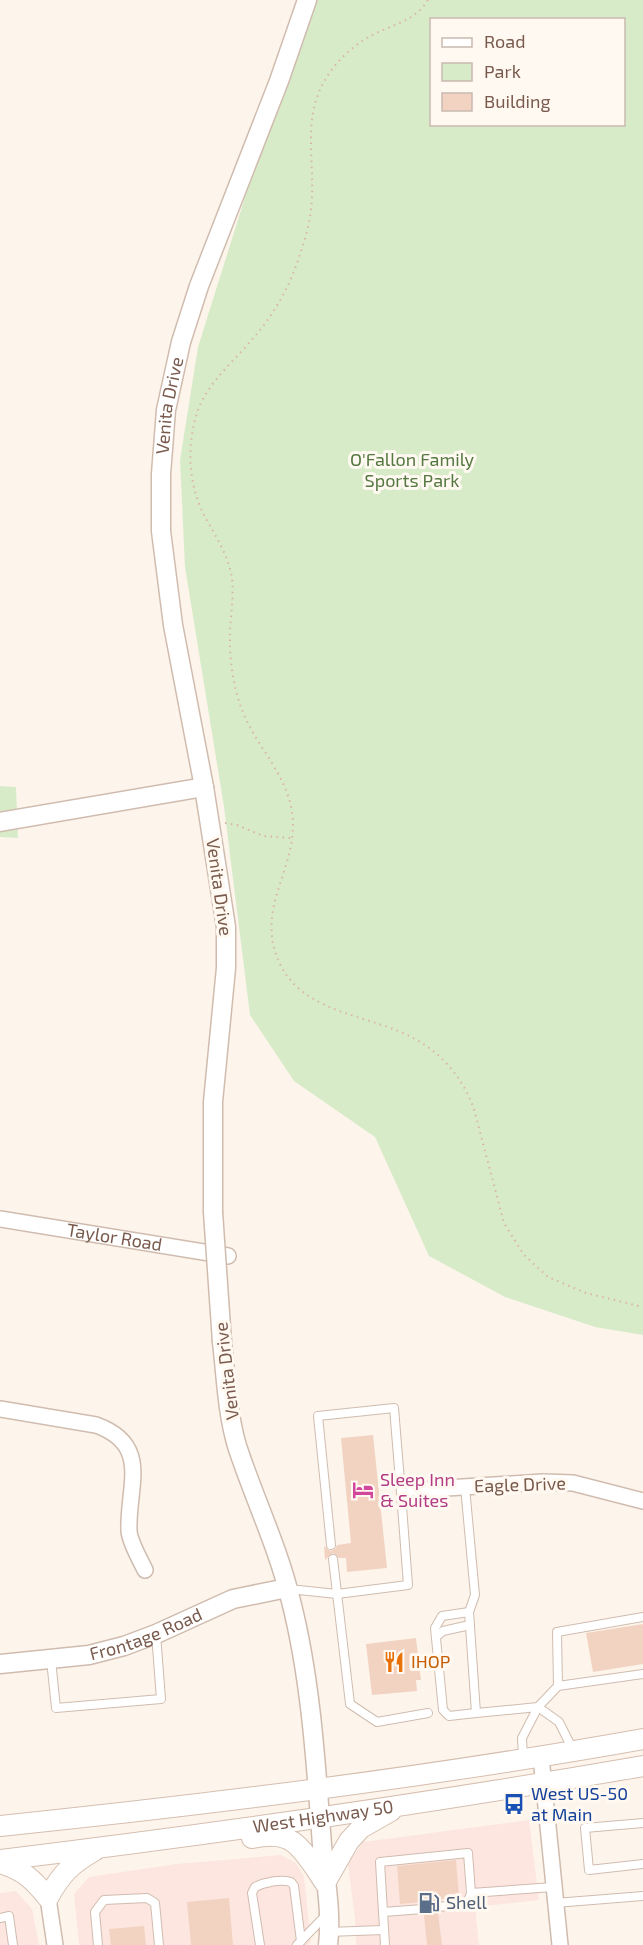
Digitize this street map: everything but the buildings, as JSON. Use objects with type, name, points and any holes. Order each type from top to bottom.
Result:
[{"type":"main road","name":"West Highway 50","points":[[0,1826],[162,1810],[532,1759],[643,1739]]},
{"type":"main road","name":"West Highway 50","points":[[0,1861],[401,1806],[643,1766]]},
{"type":"main road","points":[[180,1837],[209,1843],[269,1836],[286,1838],[305,1854],[325,1883],[349,1841],[361,1828],[401,1806]]},
{"type":"main road","points":[[0,1861],[18,1869],[36,1882],[48,1898],[58,1879],[73,1863],[99,1848]]},
{"type":"street","name":"Venita Drive","points":[[307,0],[279,81],[199,286],[181,342],[166,410],[161,474],[161,531],[173,625],[204,787],[226,927],[226,968],[212,1122],[213,1212],[228,1395],[237,1445],[276,1550],[301,1652],[311,1719],[328,1913],[328,1939]]},
{"type":"street","points":[[0,822],[204,787]]},
{"type":"street","name":"Taylor Road","points":[[0,1219],[228,1256]]},
{"type":"street","points":[[0,1409],[96,1425],[122,1439],[129,1451],[132,1465],[129,1533],[144,1570]]},
{"type":"street","name":"Eagle Drive","points":[[431,1489],[543,1482],[573,1483],[643,1501]]},
{"type":"street","name":"Frontage Road","points":[[0,1664],[89,1654],[124,1646],[233,1599],[287,1588]]},
{"type":"street","points":[[532,1759],[542,1784],[560,1945]]},
{"type":"street","points":[[48,1898],[55,1945]]},
{"type":"lane","points":[[287,1588],[337,1594],[408,1585],[394,1408],[318,1416],[331,1545]]},
{"type":"lane","points":[[465,1487],[475,1595],[469,1612],[476,1713]]},
{"type":"lane","points":[[401,1493],[431,1489]]},
{"type":"lane","points":[[333,1559],[350,1704],[376,1722],[428,1713]]},
{"type":"lane","points":[[469,1612],[442,1616],[435,1628],[443,1710],[449,1716],[538,1707],[559,1722],[574,1751]]},
{"type":"lane","points":[[558,1686],[557,1632],[605,1627],[643,1617]]},
{"type":"lane","points":[[436,1637],[442,1631],[470,1625]]},
{"type":"lane","points":[[51,1659],[56,1708],[161,1699],[156,1634]]},
{"type":"lane","points":[[532,1759],[522,1738],[538,1707],[558,1686],[640,1675],[634,1665]]},
{"type":"lane","points":[[614,1669],[615,1678]]},
{"type":"lane","points":[[643,1823],[585,1828],[589,1870],[643,1864]]},
{"type":"lane","points":[[385,1945],[380,1862],[443,1858],[468,1853],[471,1893],[467,1904],[447,1903],[438,1908]]},
{"type":"lane","points":[[260,1945],[252,1893],[255,1887],[261,1884],[286,1880],[294,1886],[299,1943]]},
{"type":"lane","points":[[471,1893],[553,1887]]},
{"type":"lane","points":[[555,1903],[643,1896]]},
{"type":"lane","points":[[98,1945],[95,1912],[104,1900],[147,1898],[155,1903],[159,1945]]},
{"type":"lane","points":[[382,1912],[420,1907]]},
{"type":"lane","points":[[299,1943],[328,1913]]},
{"type":"lane","points":[[0,1918],[9,1916],[13,1945]]},
{"type":"lane","points":[[328,1939],[383,1930]]},
{"type":"path","points":[[428,0],[415,15],[366,38],[352,49],[340,59],[322,85],[312,114],[310,129],[312,198],[310,218],[298,261],[290,280],[265,323],[208,390],[198,408],[193,428],[190,470],[195,492],[229,566],[232,582],[231,653],[238,696],[243,712],[278,772],[286,790],[291,812],[289,855],[272,906],[270,925],[272,942],[280,965],[293,984],[312,999],[414,1038],[436,1053],[452,1068],[468,1091],[504,1223],[524,1255],[548,1277],[586,1293],[643,1307]]},
{"type":"path","points":[[222,823],[229,823],[263,837],[291,838]]},
{"type":"shaded area","points":[[529,1820],[539,1900],[475,1907],[479,1945],[356,1945],[348,1864],[363,1842]]},
{"type":"shaded area","points":[[281,1855],[296,1863],[304,1876],[311,1942],[308,1945],[79,1945],[74,1894],[89,1877],[176,1864]]},
{"type":"shaded area","points":[[16,1891],[32,1909],[39,1945],[0,1945],[0,1893]]},
{"type":"green space","name":"O'Fallon Family Sports Park","points":[[315,0],[643,0],[643,1335],[595,1327],[505,1297],[429,1256],[375,1137],[294,1081],[250,1015],[224,807],[185,567],[180,460],[198,347],[252,175]]},
{"type":"green space","points":[[0,786],[16,787],[18,838],[0,837]]},
{"type":"place","name":"Sleep Inn & Suites","points":[[363,1490]]},
{"type":"place","name":"IHOP","points":[[394,1662]]},
{"type":"place","name":"West US-50 at Main","points":[[514,1804]]},
{"type":"place","name":"Shell","points":[[429,1903]]}]
